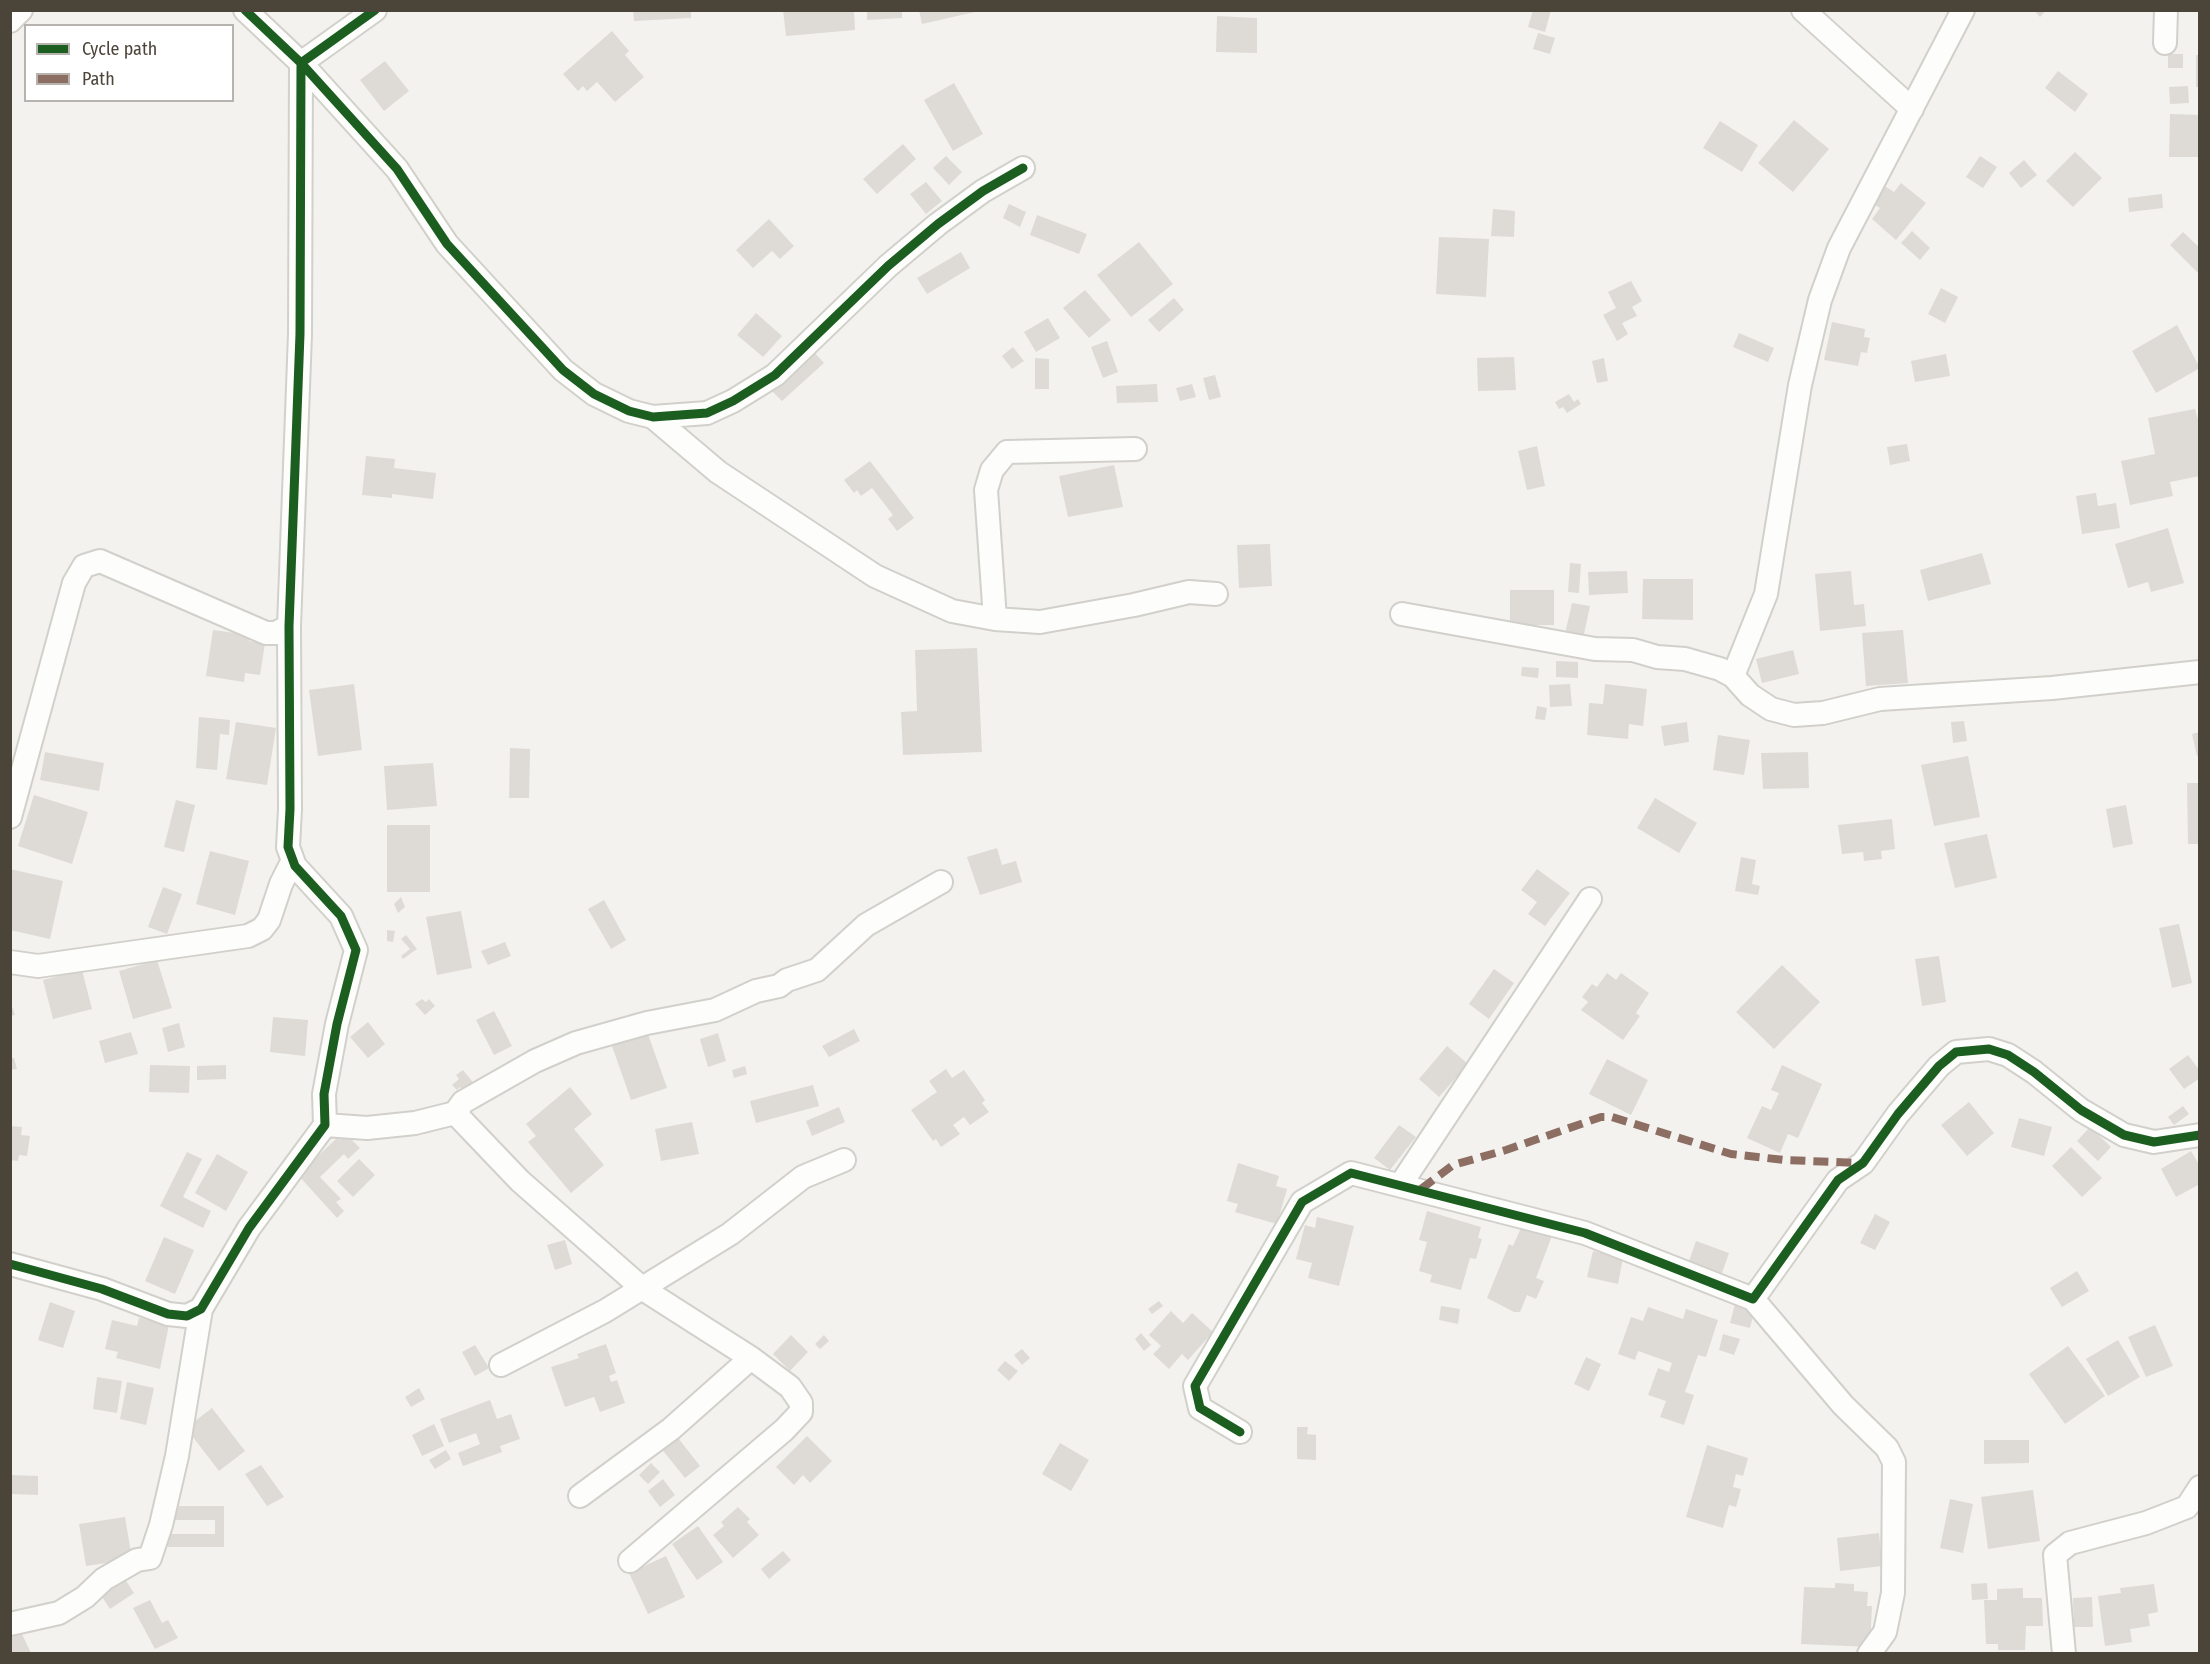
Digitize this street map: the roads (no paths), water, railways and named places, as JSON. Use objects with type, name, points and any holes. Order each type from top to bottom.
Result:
[{"type":"street","points":[[10,21],[21,10]]},
{"type":"street","points":[[244,10],[301,63],[398,169],[447,244],[563,370],[594,394],[629,411],[653,417],[707,413],[733,401],[775,375],[888,266],[938,224],[983,191],[1023,168]]},
{"type":"street","points":[[301,63],[375,10]]},
{"type":"street","points":[[1803,10],[1912,109]]},
{"type":"street","points":[[1733,676],[1766,594],[1800,385],[1820,300],[1839,248],[1963,10]]},
{"type":"street","points":[[2165,43],[2166,10]]},
{"type":"street","points":[[10,1624],[59,1613],[85,1597],[112,1574],[137,1560],[150,1558],[161,1525],[177,1456],[201,1309],[249,1228],[325,1125],[324,1094],[337,1024],[356,950],[340,916],[292,862],[288,847],[290,809],[289,626],[300,334],[301,63]]},
{"type":"street","points":[[653,417],[718,472],[875,576],[952,611],[1020,622],[1064,619],[1134,605],[1161,596],[1188,592],[1216,594]]},
{"type":"street","points":[[995,619],[986,490],[992,470],[1007,452],[1135,449]]},
{"type":"street","points":[[10,817],[74,584],[84,566],[100,561],[266,633],[276,633],[289,626]]},
{"type":"street","points":[[1402,614],[1595,650],[1633,650],[1657,657],[1685,659],[1733,676],[1750,695],[1771,709],[1794,715],[1822,712],[1890,698],[2052,688],[2199,672]]},
{"type":"street","points":[[10,962],[38,966],[248,936],[261,929],[269,920],[281,884],[292,862]]},
{"type":"street","points":[[325,1125],[367,1128],[415,1123],[455,1113],[463,1102],[473,1096],[535,1061],[576,1043],[646,1023],[715,1010],[756,991],[779,986],[787,980],[817,970],[866,925],[941,882]]},
{"type":"street","points":[[1401,1184],[1590,899]]},
{"type":"street","points":[[1753,1299],[1838,1180],[1863,1163],[1898,1113],[1939,1066],[1956,1052],[1989,1049],[2008,1055],[2034,1072],[2081,1110],[2124,1135],[2154,1142],[2199,1135]]},
{"type":"street","points":[[455,1113],[528,1188],[643,1289],[751,1358],[790,1387],[801,1403],[801,1412],[784,1430],[630,1561]]},
{"type":"street","points":[[501,1365],[643,1289],[730,1234],[803,1177],[844,1160]]},
{"type":"street","points":[[1240,1432],[1200,1408],[1195,1386],[1302,1202],[1352,1173],[1585,1233],[1753,1299],[1843,1405],[1887,1448],[1894,1462],[1893,1593],[1885,1632],[1869,1653]]},
{"type":"street","points":[[10,1264],[102,1289],[168,1314],[187,1316],[201,1309]]},
{"type":"street","points":[[580,1497],[671,1429],[751,1358]]},
{"type":"street","points":[[2064,1653],[2055,1554],[2070,1543],[2146,1523],[2187,1507],[2199,1487]]}]
